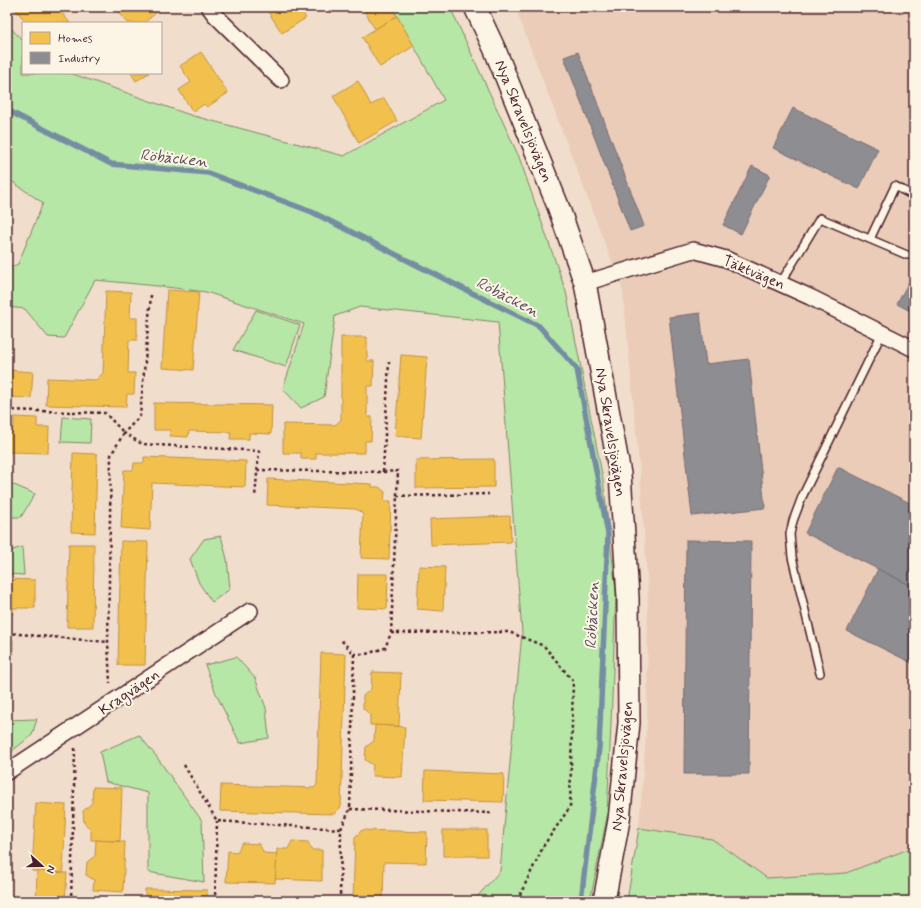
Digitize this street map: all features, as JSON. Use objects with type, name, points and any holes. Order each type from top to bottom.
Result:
[{"type":"main road","name":"Nya Skravelsjövägen","points":[[475,7],[496,50],[558,206],[585,283],[620,474],[628,597],[629,724],[619,820],[604,901]]},
{"type":"street","points":[[209,7],[215,15],[281,80]]},
{"type":"street","name":"Täktvägen","points":[[585,283],[693,250],[726,259],[810,297],[914,349]]},
{"type":"street","name":"Kragvägen","points":[[7,772],[250,611]]},
{"type":"lane","points":[[870,239],[895,186],[914,196]]},
{"type":"lane","points":[[780,284],[820,218],[907,255]]},
{"type":"lane","points":[[820,673],[792,556],[790,534],[802,497],[882,333]]},
{"type":"path","points":[[111,704],[108,642],[111,455],[124,433],[140,416],[151,295]]},
{"type":"path","points":[[383,472],[389,362]]},
{"type":"path","points":[[7,410],[105,413],[124,433],[142,444],[259,451],[255,497]]},
{"type":"path","points":[[258,470],[398,471],[391,633],[385,648],[366,654],[354,654]]},
{"type":"path","points":[[397,496],[489,494]]},
{"type":"path","points":[[391,633],[509,632],[544,646],[573,681],[570,807],[544,845],[517,901]]},
{"type":"path","points":[[7,633],[108,642]]},
{"type":"path","points":[[340,901],[341,829],[350,809],[354,654],[341,640]]},
{"type":"path","points":[[71,901],[75,727]]},
{"type":"path","points":[[184,765],[216,821],[215,901]]},
{"type":"path","points":[[350,809],[492,813]]},
{"type":"path","points":[[216,821],[341,829]]},
{"type":"shaded area","points":[[515,7],[914,7],[914,847],[846,873],[767,878],[712,839],[639,828],[647,721],[648,590],[640,473],[623,291]]},
{"type":"green space","points":[[392,7],[450,7],[519,157],[566,292],[603,479],[616,591],[607,817],[590,901],[444,901],[477,897],[500,871],[522,633],[498,322],[360,307],[335,316],[324,397],[301,408],[283,389],[304,324],[206,292],[95,280],[64,338],[48,337],[25,309],[7,307],[7,269],[18,264],[43,203],[7,178],[7,24],[22,40],[22,74],[73,74],[190,115],[344,156],[444,100]]},
{"type":"green space","points":[[256,310],[300,325],[286,367],[233,350]]},
{"type":"green space","points":[[63,417],[91,419],[90,443],[61,442]]},
{"type":"green space","points":[[7,482],[35,494],[21,517],[7,517]]},
{"type":"green space","points":[[221,536],[227,559],[230,589],[212,602],[199,583],[190,559],[204,539]]},
{"type":"green space","points":[[22,547],[24,575],[7,574],[7,552]]},
{"type":"green space","points":[[236,657],[255,678],[266,708],[269,738],[240,743],[217,696],[205,665]]},
{"type":"green space","points":[[37,719],[32,735],[7,755],[7,720]]},
{"type":"green space","points":[[139,735],[156,756],[202,821],[204,882],[148,872],[148,793],[106,782],[100,752]]},
{"type":"green space","points":[[639,828],[712,839],[767,878],[846,873],[914,847],[914,901],[627,901]]},
{"type":"building: Homes","points":[[20,7],[57,7],[69,22],[26,22],[16,10]]},
{"type":"building: Homes","points":[[121,7],[163,7],[145,22],[127,22],[117,10]]},
{"type":"building: Homes","points":[[265,7],[299,7],[306,18],[282,33]]},
{"type":"building: Homes","points":[[362,7],[391,7],[397,16],[375,29]]},
{"type":"building: Homes","points":[[397,16],[414,46],[380,67],[362,37]]},
{"type":"building: Homes","points":[[201,52],[228,93],[207,107],[204,104],[193,112],[179,90],[191,82],[180,66]]},
{"type":"building: Homes","points":[[132,74],[147,74],[136,81]]},
{"type":"building: Homes","points":[[358,81],[371,105],[384,98],[397,121],[359,143],[333,96]]},
{"type":"building: Homes","points":[[167,290],[199,292],[193,370],[162,368]]},
{"type":"building: Homes","points":[[106,291],[131,292],[130,318],[137,318],[137,340],[129,340],[128,373],[135,373],[134,394],[127,394],[126,407],[46,405],[47,378],[96,380],[103,373]]},
{"type":"building: Homes","points":[[341,337],[367,337],[367,361],[374,361],[373,386],[367,386],[367,417],[372,417],[371,441],[365,441],[365,453],[316,453],[316,459],[301,459],[301,453],[283,453],[283,424],[335,425],[341,420]]},
{"type":"building: Homes","points":[[401,355],[427,357],[421,438],[395,436]]},
{"type":"building: Homes","points":[[7,370],[33,372],[31,398],[7,397]]},
{"type":"building: Homes","points":[[154,403],[272,405],[271,434],[249,433],[249,439],[230,439],[231,432],[189,431],[188,437],[170,436],[170,430],[154,430]]},
{"type":"building: Homes","points":[[14,417],[37,418],[37,427],[49,427],[48,453],[7,452],[7,425],[14,425]]},
{"type":"building: Homes","points":[[73,453],[97,454],[95,533],[71,532]]},
{"type":"building: Homes","points":[[144,457],[246,461],[245,487],[152,483],[150,530],[121,528],[124,470],[133,470],[134,463],[144,463]]},
{"type":"building: Homes","points":[[494,459],[494,487],[416,488],[416,460]]},
{"type":"building: Homes","points":[[268,479],[372,484],[372,487],[379,487],[385,492],[384,501],[391,501],[389,559],[361,558],[363,514],[356,509],[267,505]]},
{"type":"building: Homes","points":[[510,516],[511,542],[431,545],[430,519]]},
{"type":"building: Homes","points":[[121,541],[148,542],[145,665],[118,665]]},
{"type":"building: Homes","points":[[69,544],[94,544],[93,627],[67,627]]},
{"type":"building: Homes","points":[[419,566],[445,567],[443,611],[417,609]]},
{"type":"building: Homes","points":[[358,574],[388,574],[387,609],[357,608]]},
{"type":"building: Homes","points":[[7,579],[35,580],[35,608],[13,608],[13,614],[7,614]]},
{"type":"building: Homes","points":[[7,639],[13,640],[12,666],[7,666]]},
{"type":"building: Homes","points":[[321,653],[346,654],[341,807],[334,814],[220,811],[221,785],[314,788],[317,785]]},
{"type":"building: Homes","points":[[372,672],[401,673],[399,726],[370,725],[370,715],[363,708],[363,696],[371,689]]},
{"type":"building: Homes","points":[[375,725],[405,727],[402,777],[372,776],[373,765],[365,760],[366,747],[374,741]]},
{"type":"building: Homes","points":[[425,771],[504,774],[503,802],[424,800]]},
{"type":"building: Homes","points":[[93,787],[122,788],[120,841],[91,840],[91,829],[84,823],[83,811],[92,803]]},
{"type":"building: Homes","points":[[36,803],[66,805],[63,873],[32,871]]},
{"type":"building: Homes","points":[[362,830],[427,832],[426,863],[384,862],[383,901],[353,901],[355,837]]},
{"type":"building: Homes","points":[[443,830],[487,830],[487,856],[443,856]]},
{"type":"building: Homes","points":[[96,840],[125,842],[123,892],[93,890],[94,880],[86,875],[87,862],[95,856]]},
{"type":"building: Homes","points":[[292,841],[308,842],[312,850],[322,850],[322,881],[275,879],[277,849],[288,849]]},
{"type":"building: Homes","points":[[242,843],[259,844],[264,853],[277,854],[275,883],[226,882],[228,851],[237,852]]},
{"type":"building: Homes","points":[[37,871],[67,873],[65,901],[36,901]]},
{"type":"building: Homes","points":[[145,889],[207,890],[207,901],[145,901]]},
{"type":"building: Industry","points":[[578,52],[644,226],[630,231],[564,57]]},
{"type":"building: Industry","points":[[793,108],[878,149],[859,189],[773,148]]},
{"type":"building: Industry","points":[[752,166],[770,175],[741,234],[723,225]]},
{"type":"building: Industry","points":[[914,272],[914,313],[897,304]]},
{"type":"building: Industry","points":[[700,313],[706,364],[749,359],[765,508],[692,516],[669,317]]},
{"type":"building: Industry","points":[[838,467],[914,505],[914,587],[805,533]]},
{"type":"building: Industry","points":[[686,540],[751,541],[749,774],[684,774]]},
{"type":"building: Industry","points":[[878,569],[914,587],[914,664],[847,631]]},
{"type":"waterway","name":"Röbäcken","points":[[7,110],[111,164],[208,173],[312,212],[539,326],[577,369],[608,534],[599,748],[581,901]]}]
